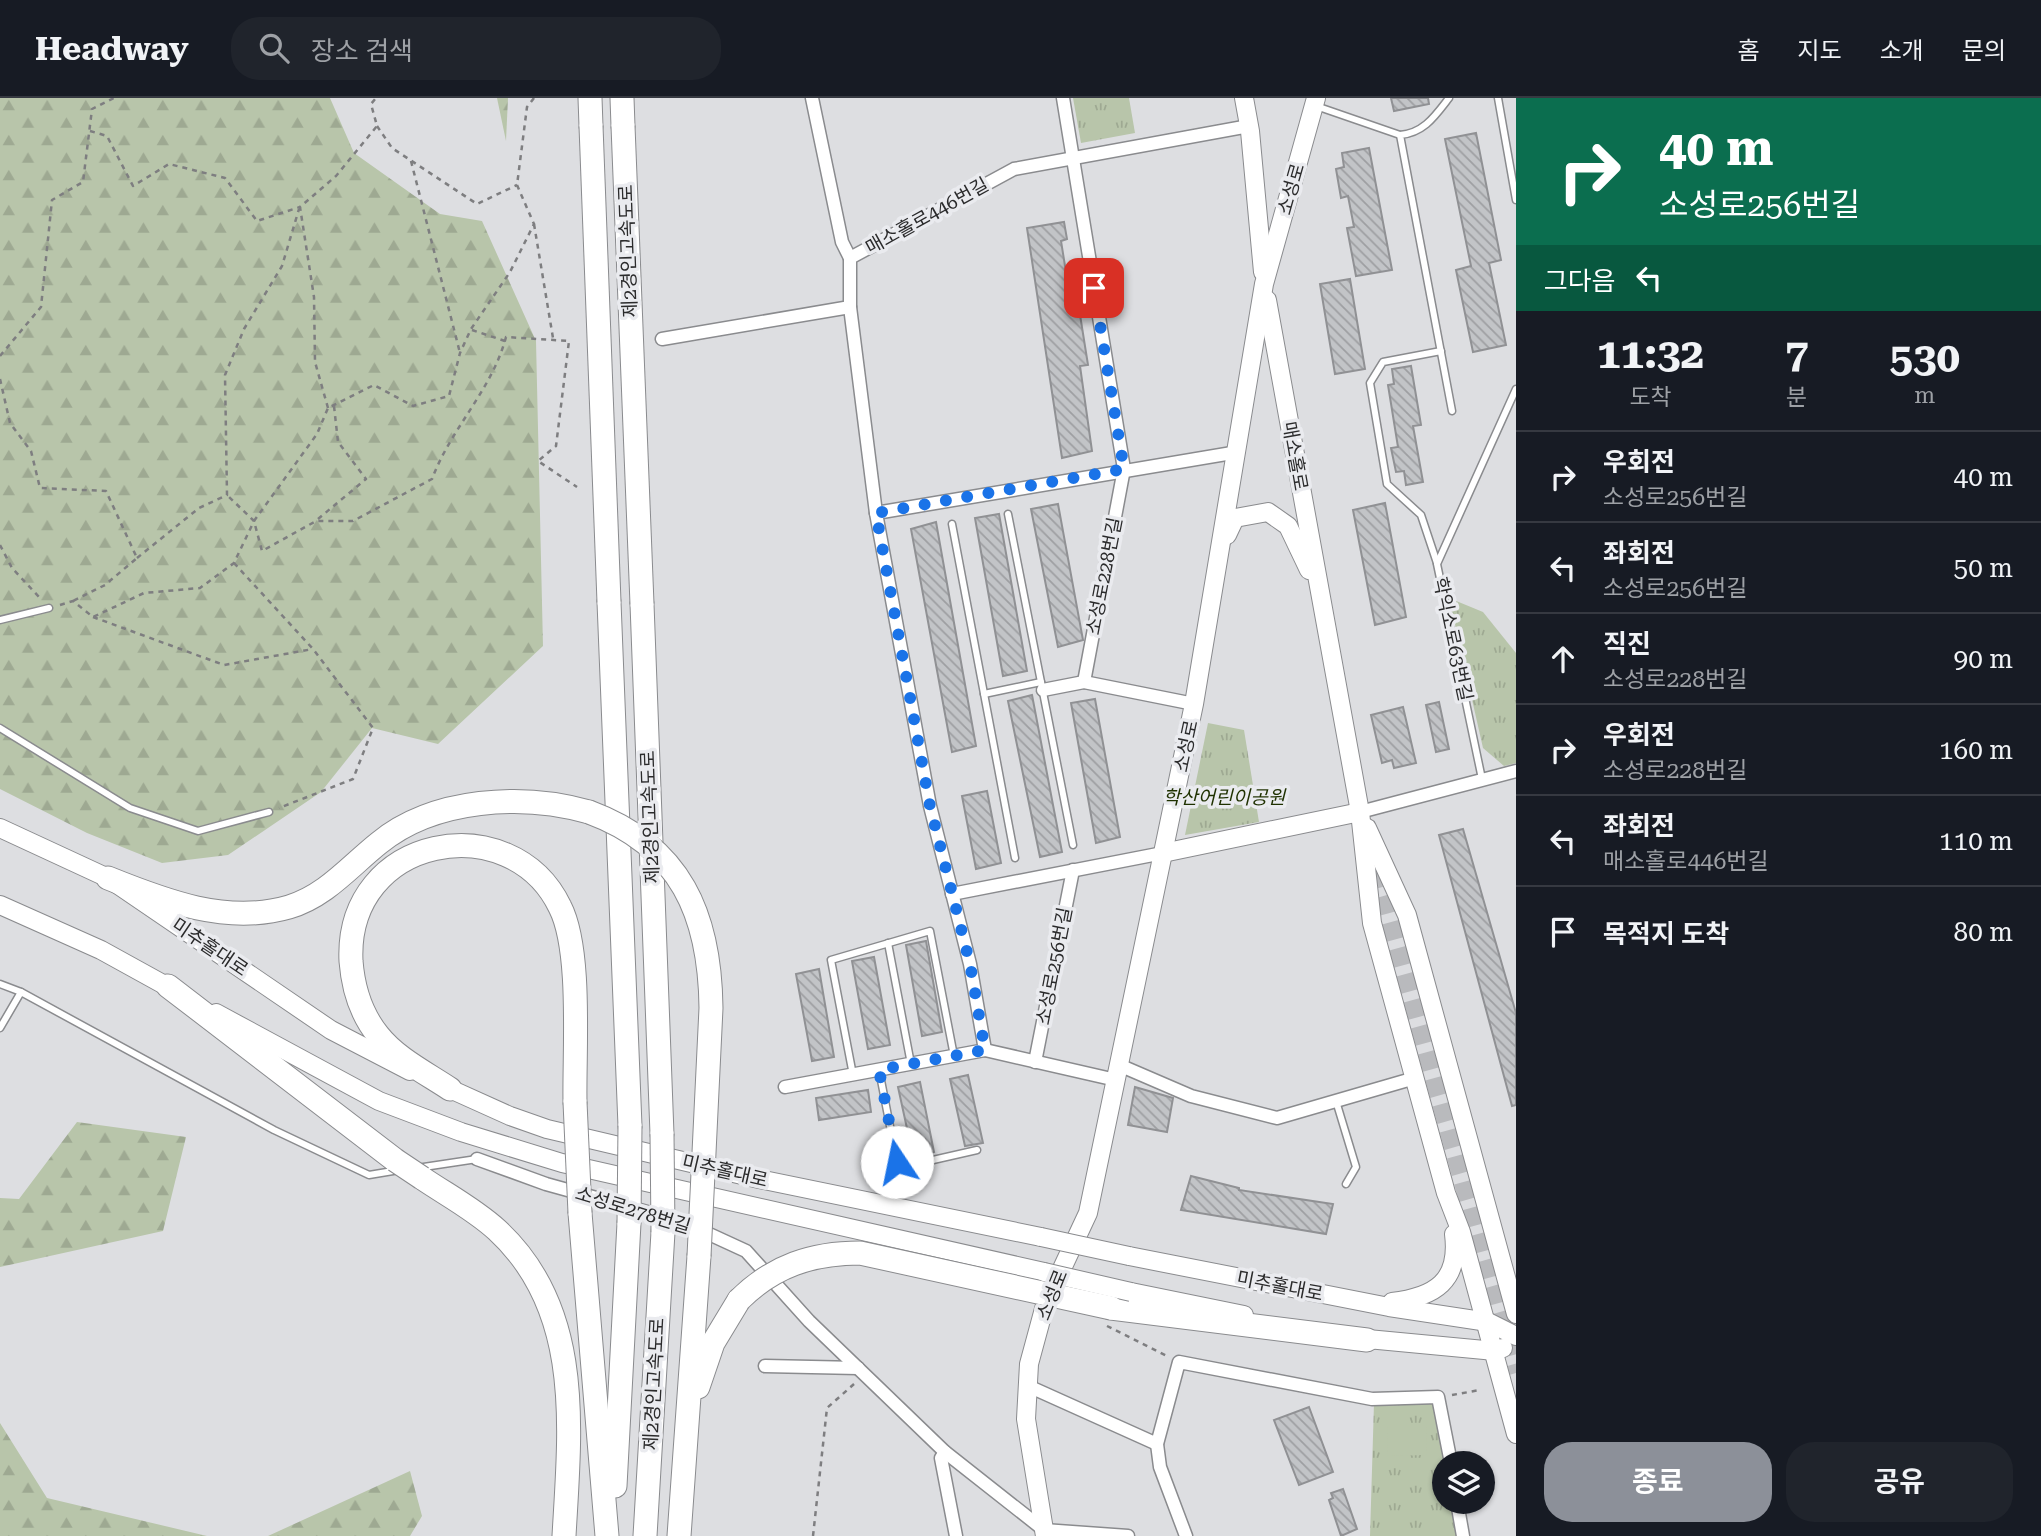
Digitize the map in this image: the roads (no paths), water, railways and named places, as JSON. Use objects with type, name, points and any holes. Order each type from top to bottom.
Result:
[{"type":"highway","name":"제2경인고속도로","points":[[590,98],[629,1126],[629,1223],[610,1536]]},
{"type":"highway","name":"제2경인고속도로","points":[[622,98],[662,1134],[663,1232],[645,1536]]},
{"type":"highway","points":[[108,878],[190,906],[224,913],[258,913],[309,899],[338,879],[391,834],[439,813],[514,803],[547,803],[589,812],[633,832],[663,858],[686,890],[704,936],[710,969],[711,1008],[699,1256],[683,1448],[679,1536]]},
{"type":"highway","points":[[450,1089],[390,1047],[368,1020],[355,988],[351,944],[360,903],[385,872],[408,858],[426,852],[471,846],[520,861],[544,882],[562,909],[571,960],[580,1213],[610,1536]]},
{"type":"highway","points":[[168,986],[395,1160],[496,1229],[530,1268],[549,1302],[562,1345],[569,1401],[564,1536]]},
{"type":"highway","points":[[683,1448],[704,1365],[724,1321],[739,1300],[762,1280],[793,1263],[818,1255],[852,1253],[876,1256],[1107,1316],[1367,1340]]},
{"type":"main road","name":"매소홀로","points":[[1244,98],[1264,284],[1360,812]]},
{"type":"main road","name":"소성로","points":[[1045,1533],[1026,1419],[1029,1364],[1045,1305],[1088,1213],[1194,704],[1264,284],[1315,102]]},
{"type":"main road","points":[[1222,545],[1235,518],[1268,512],[1288,526],[1321,598]]},
{"type":"main road","points":[[1163,853],[1360,812]]},
{"type":"main road","points":[[1360,812],[1372,923],[1446,1193],[1455,1244],[1455,1260],[1448,1276],[1427,1294],[1370,1303]]},
{"type":"main road","points":[[1360,812],[1407,915],[1516,1314]]},
{"type":"main road","name":"미추홀대로","points":[[0,828],[108,878],[331,1030],[372,1054],[510,1116],[547,1129],[759,1179],[1129,1256],[1370,1303],[1488,1322],[1516,1336]]},
{"type":"main road","name":"미추홀대로","points":[[0,905],[101,950],[379,1101],[461,1132],[562,1163],[1131,1292],[1367,1340],[1495,1351],[1516,1342]]},
{"type":"main road","points":[[1446,1193],[1461,1232],[1488,1322],[1516,1434]]},
{"type":"main road","points":[[1461,1232],[1470,1244],[1482,1246],[1490,1237],[1490,1222]]},
{"type":"street","points":[[812,98],[842,242],[850,258]]},
{"type":"street","points":[[1063,98],[1124,469]]},
{"type":"street","name":"매소홀로446번길","points":[[876,513],[850,307],[850,258],[1004,173],[1249,126]]},
{"type":"street","points":[[662,339],[850,307]]},
{"type":"street","points":[[985,1050],[970,964],[930,806],[876,513],[1124,469],[1238,452]]},
{"type":"street","name":"소성로228번길","points":[[1084,682],[1124,469]]},
{"type":"street","points":[[1042,686],[1084,682],[1194,704]]},
{"type":"street","points":[[1360,812],[1516,771]]},
{"type":"street","points":[[952,894],[1163,853]]},
{"type":"street","name":"소성로256번길","points":[[1035,1062],[1073,870]]},
{"type":"street","points":[[785,1087],[985,1050],[1035,1062],[1118,1073],[1191,1096],[1277,1118],[1415,1079]]},
{"type":"street","name":"소성로278번길","points":[[477,1159],[546,1184],[683,1222],[747,1251],[809,1321],[945,1452],[1045,1533]]},
{"type":"street","points":[[1186,1536],[1160,1467],[1157,1444],[1179,1362],[1372,1399],[1438,1397],[1449,1451]]},
{"type":"street","points":[[765,1366],[861,1371]]},
{"type":"street","points":[[1028,1386],[1157,1444]]},
{"type":"street","points":[[945,1452],[941,1458],[956,1536]]},
{"type":"street","points":[[1459,1514],[1463,1536]]},
{"type":"street","points":[[1045,1533],[1128,1536]]},
{"type":"lane","points":[[1315,102],[1400,135],[1415,134],[1433,119],[1449,98]]},
{"type":"lane","points":[[1499,98],[1516,200]]},
{"type":"lane","points":[[1400,135],[1452,411]]},
{"type":"lane","points":[[1437,563],[1420,515],[1387,484],[1370,383],[1383,362],[1441,351]]},
{"type":"lane","name":"학익소로63번길","points":[[1482,779],[1437,563],[1516,389]]},
{"type":"lane","points":[[1008,514],[1073,845]]},
{"type":"lane","points":[[951,524],[1015,859]]},
{"type":"lane","points":[[0,620],[49,608]]},
{"type":"lane","points":[[984,694],[1042,686]]},
{"type":"lane","points":[[0,728],[130,808],[198,831],[269,812]]},
{"type":"lane","points":[[853,1075],[831,960],[930,930],[954,1056]]},
{"type":"lane","points":[[888,943],[911,1064]]},
{"type":"lane","points":[[0,985],[20,992],[274,1130],[369,1175],[477,1159]]},
{"type":"lane","points":[[0,1028],[20,992]]},
{"type":"lane","points":[[879,1070],[897,1162],[911,1165],[977,1150]]},
{"type":"lane","points":[[1335,1100],[1356,1167],[1346,1184]]},
{"type":"tunnel","points":[[1369,844],[1516,1373]]},
{"type":"park label","name":"학산어린이공원","points":[[1224,797]]}]
